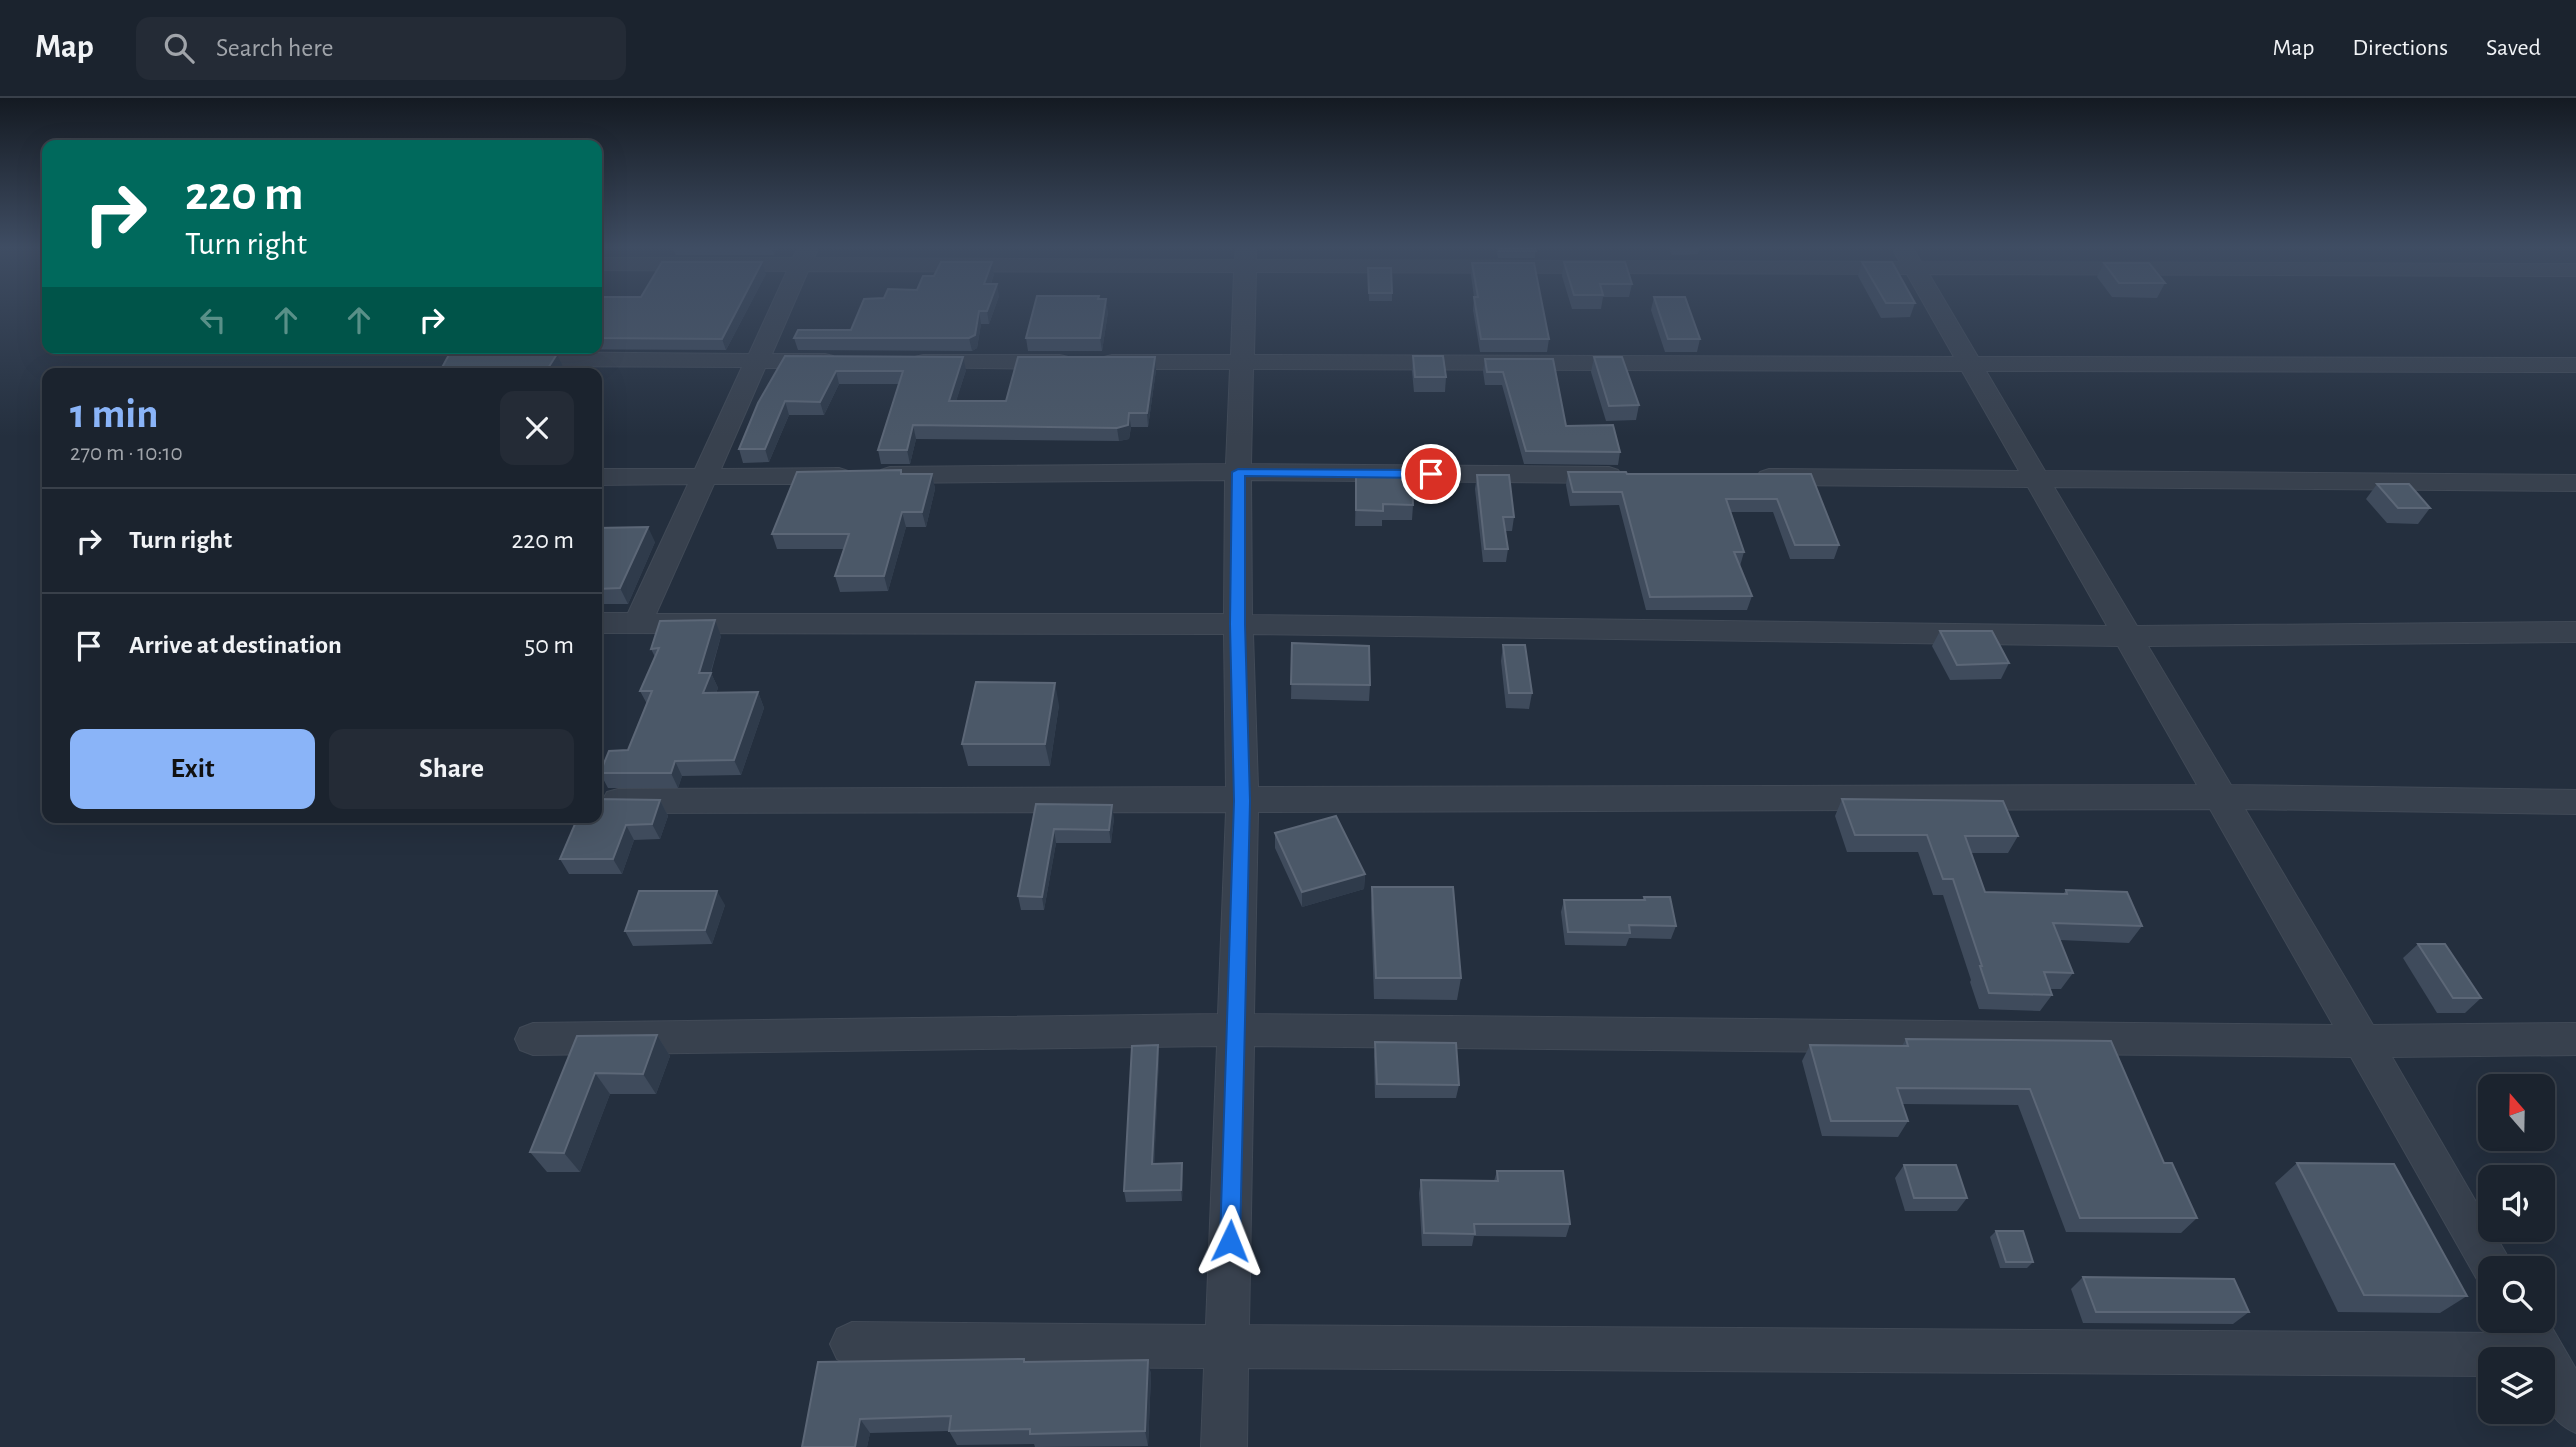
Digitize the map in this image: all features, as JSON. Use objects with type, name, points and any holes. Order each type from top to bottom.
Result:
[{"type":"street","points":[[638,623],[781,311]]},
{"type":"street","points":[[1224,1447],[1242,801],[1238,472],[1243,311]]},
{"type":"street","points":[[1940,311],[2486,1256]]},
{"type":"street","points":[[494,359],[841,361]]},
{"type":"street","points":[[896,361],[2576,365]]},
{"type":"street","points":[[602,477],[1238,472],[1637,476]]},
{"type":"street","points":[[1748,477],[2576,483]]},
{"type":"street","points":[[602,623],[1238,624],[2127,636],[2576,632]]},
{"type":"street","points":[[602,801],[2221,797],[2576,802]]},
{"type":"street","points":[[533,1039],[1236,1030],[2362,1041],[2576,1039]]},
{"type":"street","points":[[852,1343],[1227,1347],[2534,1338],[2576,1410]]},
{"type":"building","points":[[602,311],[737,311],[722,339],[602,338]]},
{"type":"building","points":[[859,311],[987,311],[979,311],[975,335],[969,338],[794,338],[798,330],[851,330]]},
{"type":"building","points":[[1033,311],[1104,311],[1100,338],[1026,338]]},
{"type":"building","points":[[1476,311],[1543,311],[1549,339],[1481,339]]},
{"type":"building","points":[[1659,311],[1690,311],[1700,339],[1668,339]]},
{"type":"building","points":[[449,354],[557,354],[548,368],[442,368]]},
{"type":"building","points":[[785,356],[963,357],[949,401],[1006,401],[1018,357],[1155,357],[1147,413],[1129,413],[1128,425],[1117,428],[913,425],[907,450],[878,450],[903,371],[836,371],[820,402],[785,401],[765,449],[739,449],[758,403]]},
{"type":"building","points":[[1413,356],[1443,356],[1446,377],[1415,377]]},
{"type":"building","points":[[1594,357],[1622,357],[1639,405],[1609,406]]},
{"type":"building","points":[[1485,359],[1553,359],[1566,426],[1613,425],[1620,452],[1526,451],[1503,372],[1487,372]]},
{"type":"building","points":[[901,470],[901,474],[932,474],[922,512],[902,512],[884,576],[835,576],[849,534],[772,534],[797,472]]},
{"type":"building","points":[[1568,472],[1811,474],[1839,545],[1795,545],[1777,499],[1726,499],[1744,552],[1734,552],[1752,596],[1650,597],[1622,492],[1573,492]]},
{"type":"building","points":[[1477,475],[1509,475],[1514,517],[1503,517],[1508,549],[1485,549]]},
{"type":"building","points":[[1356,476],[1412,477],[1413,505],[1383,504],[1383,511],[1356,510]]},
{"type":"building","points":[[2377,484],[2409,484],[2430,508],[2398,508]]},
{"type":"building","points":[[648,527],[620,588],[602,589],[602,528]]},
{"type":"building","points":[[715,620],[699,673],[711,673],[703,693],[758,692],[734,760],[675,761],[671,773],[602,773],[609,751],[628,750],[652,691],[640,691],[659,648],[651,649],[660,621]]},
{"type":"building","points":[[1940,631],[1992,631],[2009,663],[1957,665]]},
{"type":"building","points":[[1292,643],[1369,646],[1370,685],[1291,684]]},
{"type":"building","points":[[1503,645],[1525,645],[1532,693],[1509,693]]},
{"type":"building","points":[[976,682],[1055,683],[1045,744],[962,744]]},
{"type":"building","points":[[602,799],[660,800],[652,824],[626,825],[613,859],[560,859],[575,823],[602,823]]},
{"type":"building","points":[[1842,799],[2003,801],[2018,836],[1965,836],[1985,892],[2127,892],[2142,926],[2053,923],[2073,973],[2044,972],[2052,995],[1989,993],[1953,879],[1943,879],[1927,835],[1855,835]]},
{"type":"building","points":[[1036,804],[1112,805],[1109,830],[1054,829],[1042,897],[1018,896]]},
{"type":"building","points":[[1336,816],[1365,874],[1302,892],[1275,833]]},
{"type":"building","points":[[1372,887],[1453,887],[1461,978],[1376,978]]},
{"type":"building","points":[[639,891],[717,891],[705,930],[625,931]]},
{"type":"building","points":[[1644,897],[1670,897],[1676,926],[1629,925],[1630,933],[1568,932],[1564,900],[1645,900]]},
{"type":"building","points":[[2418,944],[2445,944],[2481,998],[2453,998]]},
{"type":"building","points":[[657,1035],[643,1074],[595,1073],[564,1153],[530,1152],[577,1036]]},
{"type":"building","points":[[1906,1039],[2111,1041],[2164,1163],[2172,1163],[2197,1218],[2080,1218],[2030,1089],[1897,1088],[1908,1121],[1831,1121],[1810,1045],[1908,1046]]},
{"type":"building","points":[[1375,1042],[1456,1043],[1459,1085],[1377,1084]]},
{"type":"building","points":[[1158,1045],[1152,1164],[1182,1163],[1181,1190],[1124,1191],[1132,1046]]},
{"type":"building","points":[[2297,1163],[2394,1164],[2467,1296],[2364,1295]]},
{"type":"building","points":[[1904,1165],[1956,1165],[1967,1198],[1914,1198]]},
{"type":"building","points":[[1497,1171],[1563,1171],[1570,1224],[1474,1224],[1475,1234],[1424,1233],[1421,1180],[1498,1181]]},
{"type":"building","points":[[1996,1231],[2023,1231],[2033,1262],[2006,1262]]},
{"type":"building","points":[[2083,1277],[2234,1279],[2249,1312],[2096,1312]]},
{"type":"building","points":[[1024,1359],[1024,1362],[1148,1360],[1145,1431],[1030,1434],[1030,1429],[949,1431],[951,1416],[860,1419],[855,1447],[802,1447],[818,1362]]},
{"type":"route","points":[[1230,1241],[1242,801],[1238,472],[1431,474]]}]
